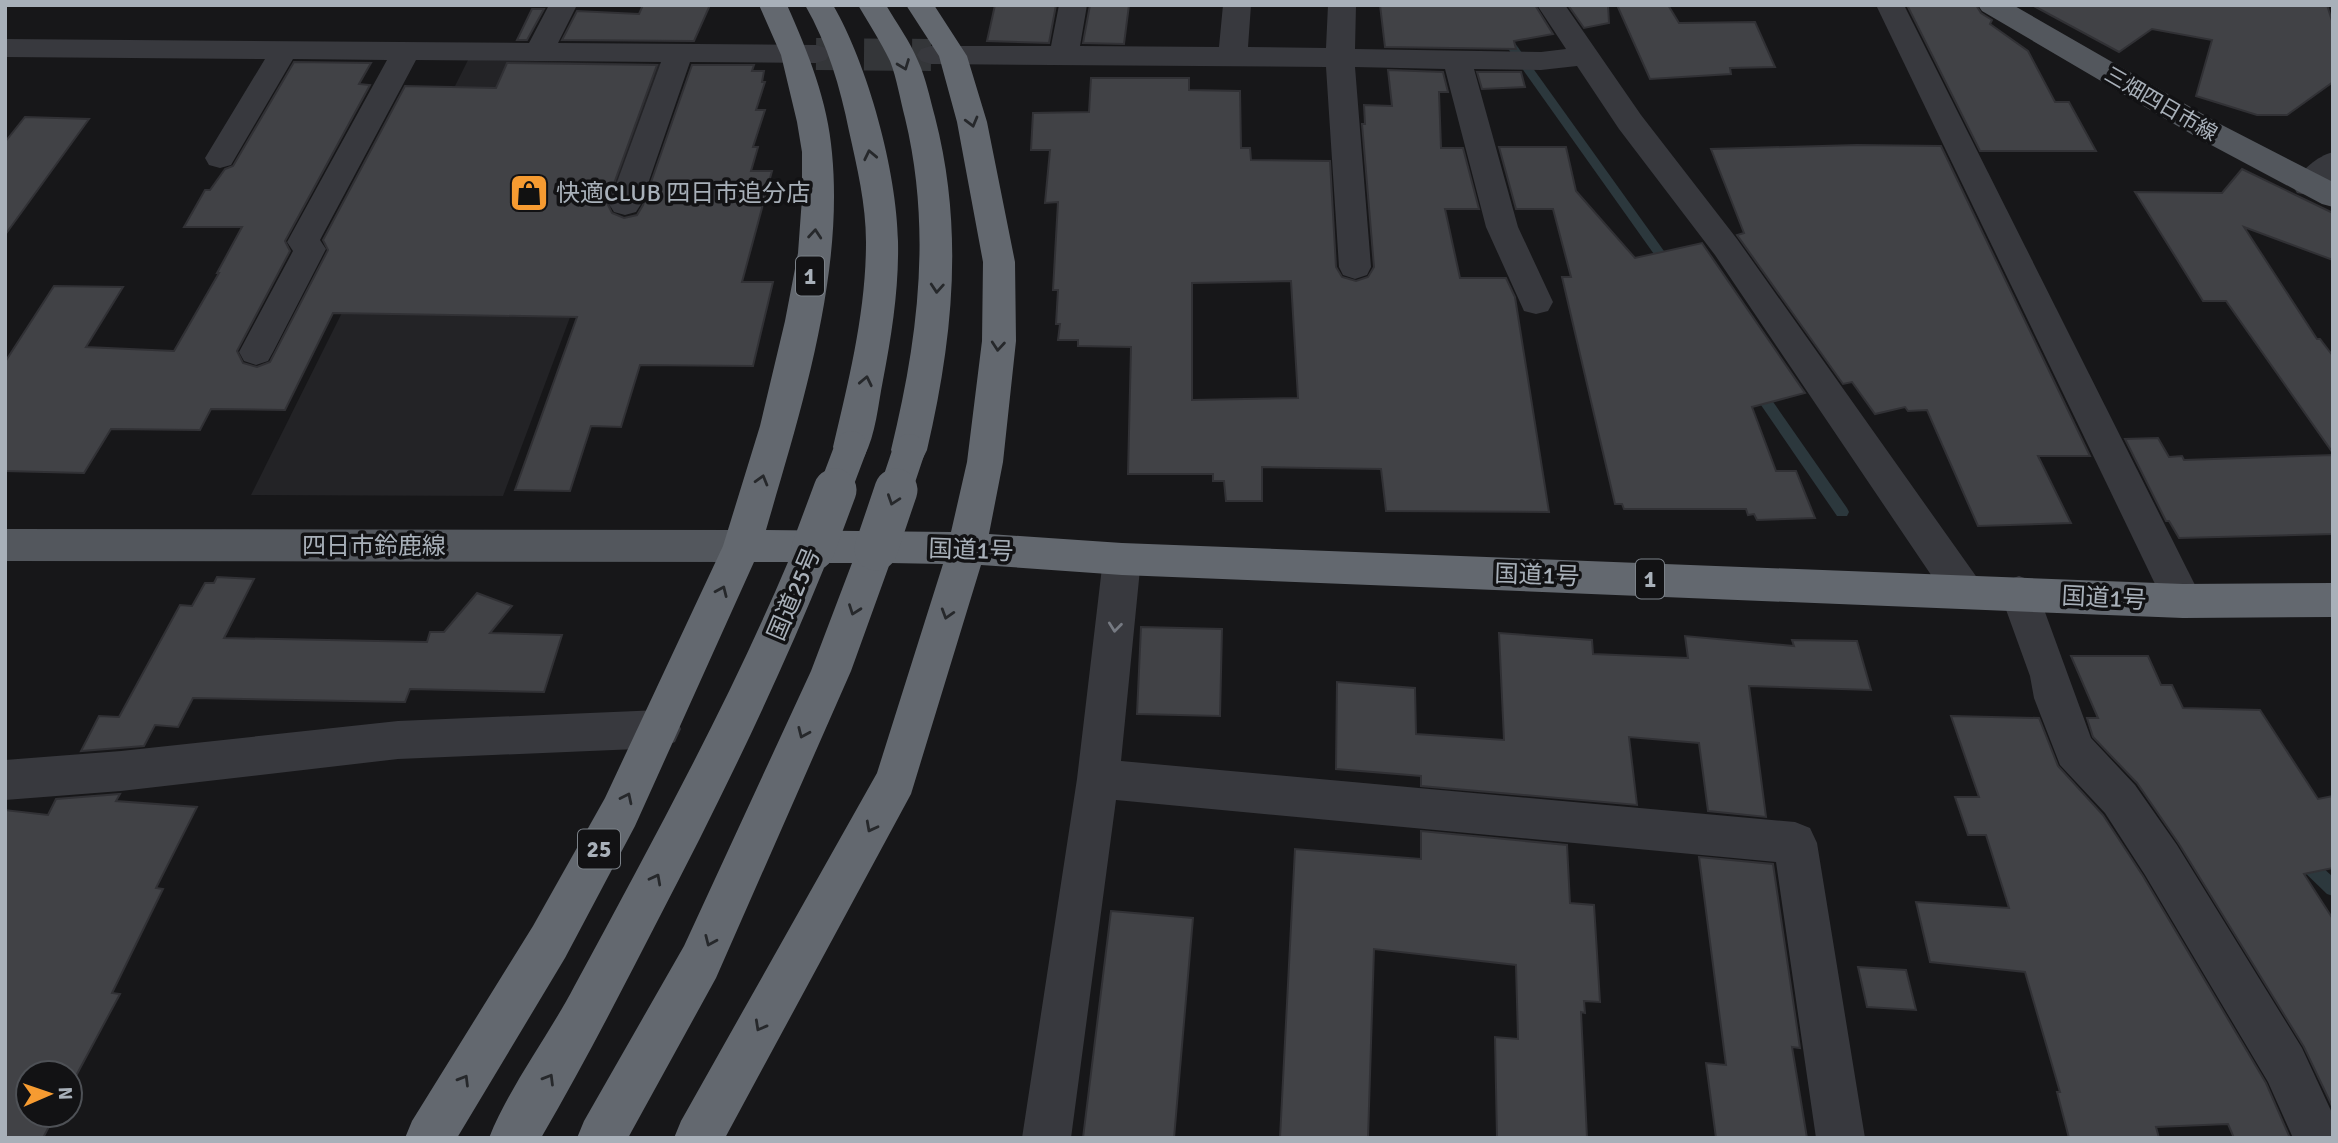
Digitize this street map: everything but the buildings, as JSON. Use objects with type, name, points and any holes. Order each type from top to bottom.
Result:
[{"type":"highway","name":"1","points":[[742,546],[778,426],[802,321],[814,253],[818,198],[817,152],[805,54],[773,5]]},
{"type":"highway","name":"国道25号","points":[[513,1138],[566,1050],[691,813],[762,668],[813,549],[851,447],[878,305],[882,239],[873,167],[859,104],[837,34],[819,5]]},
{"type":"highway","points":[[601,1138],[700,962],[831,671],[876,549],[909,450],[924,394],[934,330],[939,264],[936,195],[923,125],[904,61],[872,5]]},
{"type":"highway","points":[[698,1138],[896,779],[967,548],[985,462],[999,341],[999,262],[975,134],[920,5]]},
{"type":"highway","name":"国道1号","points":[[742,546],[967,548],[1122,559],[2183,601],[2333,600]]},
{"type":"highway","name":"25","points":[[429,1138],[549,942],[620,812],[742,546]]},
{"type":"main road","name":"三畑四日市線","points":[[1992,5],[2209,131],[2321,190]]},
{"type":"main road","name":"四日市鈴鹿線","points":[[5,545],[742,546]]},
{"type":"street","points":[[539,51],[563,5]]},
{"type":"street","points":[[1064,56],[1073,5]]},
{"type":"street","points":[[1233,56],[1237,5]]},
{"type":"street","points":[[1342,5],[1340,59],[1355,267]]},
{"type":"street","points":[[1551,5],[1630,122],[1726,247],[1964,591]]},
{"type":"street","points":[[1890,5],[2183,601]]},
{"type":"street","points":[[8,52],[285,50],[805,54]]},
{"type":"street","points":[[220,158],[285,50]]},
{"type":"street","points":[[256,352],[310,249],[303,242],[406,51]]},
{"type":"street","points":[[625,204],[679,53]]},
{"type":"street","points":[[942,56],[1233,56],[1541,61],[1583,56]]},
{"type":"street","points":[[1457,60],[1502,227],[1536,302]]},
{"type":"street","points":[[2321,190],[2333,162]]},
{"type":"street","points":[[1046,1138],[1098,779],[1122,559]]},
{"type":"street","points":[[2019,593],[2075,751],[2120,799],[2161,859],[2285,1065],[2318,1138]]},
{"type":"street","points":[[5,780],[121,771],[398,740],[660,729]]},
{"type":"street","points":[[1098,779],[1795,843],[1841,1138]]},
{"type":"shaded area","points":[[468,60],[665,64],[503,496],[251,495]]},
{"type":"waterway","points":[[1503,34],[1670,268]]},
{"type":"waterway","points":[[1757,389],[1842,512]]},
{"type":"waterway","points":[[2303,860],[2333,888]]},
{"type":"tunnel","points":[[816,54],[931,55]]},
{"type":"place","name":"快適CLUB 四日市追分店","points":[[529,193]]}]
